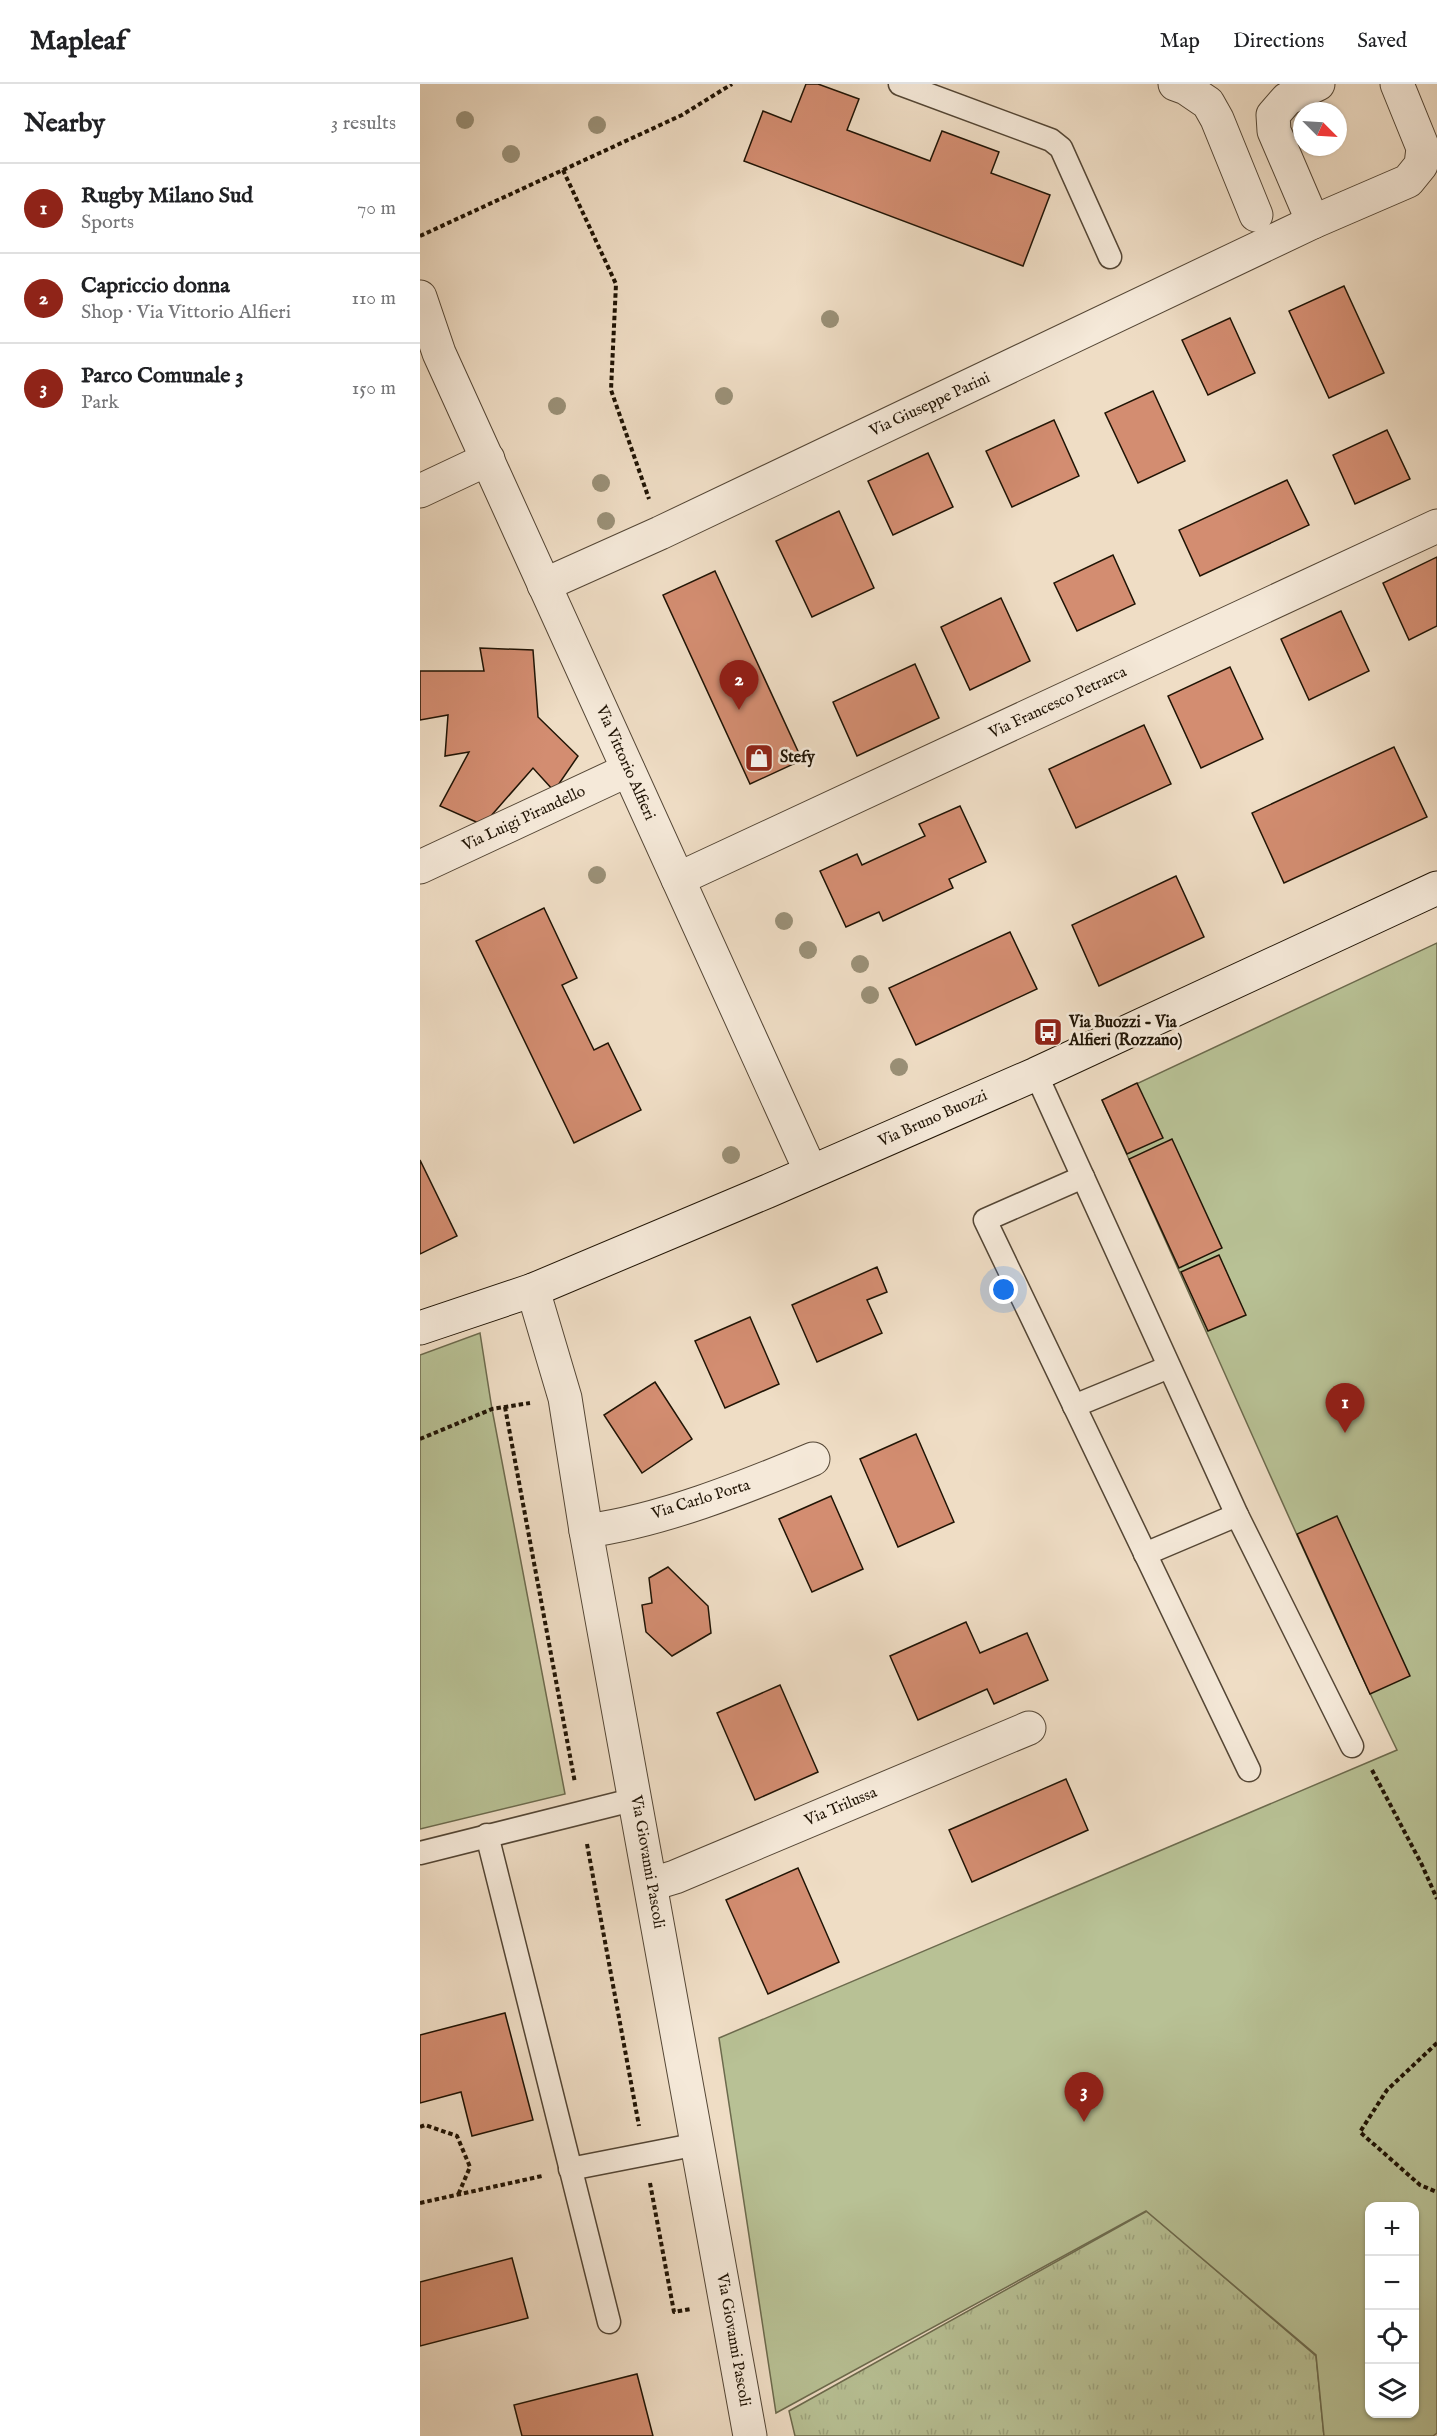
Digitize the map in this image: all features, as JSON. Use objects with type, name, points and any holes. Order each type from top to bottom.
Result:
[{"type":"street","points":[[1175,84],[1186,88],[1208,103],[1217,119],[1256,215]]},
{"type":"street","points":[[1313,222],[1274,131],[1273,115],[1287,99],[1318,84]]},
{"type":"street","name":"Via Giuseppe Parini","points":[[544,585],[1313,222],[1408,181],[1420,165],[1423,148],[1397,84]]},
{"type":"street","name":"Via Vittorio Alfieri","points":[[420,297],[439,353],[811,1172]]},
{"type":"street","name":"Via Vittorio Alfieri","points":[[420,323],[439,353]]},
{"type":"street","points":[[420,490],[488,459]]},
{"type":"street","name":"Via Francesco Petrarca","points":[[678,879],[1437,526]]},
{"type":"street","name":"Via Luigi Pirandello","points":[[420,867],[628,770]]},
{"type":"street","name":"Via Bruno Buozzi","points":[[420,1329],[533,1290],[811,1172],[1036,1074],[1437,888]]},
{"type":"street","name":"Via Giovanni Pascoli","points":[[533,1290],[565,1398],[586,1531],[652,1884],[750,2436]]},
{"type":"street","name":"Via Carlo Porta","points":[[586,1531],[616,1527],[744,1488],[813,1460]]},
{"type":"street","name":"Via Trilussa","points":[[652,1884],[675,1877],[1029,1728]]},
{"type":"lane","points":[[900,84],[1051,140],[1061,148],[1110,257]]},
{"type":"lane","points":[[1036,1074],[1237,1515],[1352,1746]]},
{"type":"lane","points":[[1083,1177],[985,1220],[1249,1770]]},
{"type":"lane","points":[[1074,1406],[1169,1367]]},
{"type":"lane","points":[[1145,1554],[1237,1515]]},
{"type":"lane","points":[[420,1853],[636,1798]]},
{"type":"lane","points":[[487,1835],[609,2322]]},
{"type":"lane","points":[[570,2169],[698,2145]]},
{"type":"path","points":[[420,236],[682,115],[732,84]]},
{"type":"path","points":[[563,170],[616,284],[611,390],[660,532]]},
{"type":"path","points":[[420,1439],[492,1409],[565,1398]]},
{"type":"path","points":[[505,1407],[674,2312],[726,2302]]},
{"type":"path","points":[[1352,1746],[1375,1774],[1437,1899]]},
{"type":"path","points":[[1437,2043],[1387,2090],[1360,2132],[1420,2185],[1437,2192]]},
{"type":"path","points":[[420,2127],[425,2125],[457,2136],[470,2167],[458,2194]]},
{"type":"path","points":[[420,2203],[570,2169]]},
{"type":"green space","points":[[1437,943],[1437,2433],[1433,2436],[1324,2436],[1316,2355],[1146,2211],[776,2413],[719,2038],[1397,1750],[1321,1589],[1102,1100]]},
{"type":"green space","points":[[480,1333],[492,1409],[565,1794],[420,1829],[420,1355]]},
{"type":"green space","points":[[1147,2211],[1316,2356],[1324,2436],[795,2436],[789,2411]]},
{"type":"building","points":[[806,84],[818,84],[859,99],[847,130],[930,161],[942,131],[999,152],[991,173],[1050,195],[1023,266],[744,161],[763,111],[791,122]]},
{"type":"building","points":[[1344,286],[1384,373],[1329,398],[1289,311]]},
{"type":"building","points":[[1230,318],[1255,373],[1208,395],[1182,340]]},
{"type":"building","points":[[1153,391],[1185,461],[1138,483],[1105,413]]},
{"type":"building","points":[[1054,420],[1079,476],[1012,507],[986,451]]},
{"type":"building","points":[[1387,430],[1410,479],[1355,504],[1333,455]]},
{"type":"building","points":[[928,453],[953,507],[893,535],[868,481]]},
{"type":"building","points":[[1287,480],[1309,525],[1200,576],[1179,530]]},
{"type":"building","points":[[839,511],[874,588],[812,617],[776,541]]},
{"type":"building","points":[[1113,555],[1135,604],[1077,631],[1054,583]]},
{"type":"building","points":[[1437,557],[1437,626],[1409,640],[1383,583]]},
{"type":"building","points":[[715,571],[802,760],[750,784],[663,595]]},
{"type":"building","points":[[1001,598],[1030,661],[970,690],[941,627]]},
{"type":"building","points":[[1341,611],[1369,671],[1309,700],[1281,639]]},
{"type":"building","points":[[480,648],[533,650],[538,717],[578,756],[554,791],[533,768],[483,825],[440,806],[469,752],[445,756],[448,715],[420,720],[420,671],[484,671]]},
{"type":"building","points":[[915,664],[939,718],[857,756],[833,702]]},
{"type":"building","points":[[1230,667],[1263,739],[1201,768],[1168,696]]},
{"type":"building","points":[[1144,725],[1171,784],[1076,828],[1049,769]]},
{"type":"building","points":[[1394,747],[1427,817],[1284,883],[1252,813]]},
{"type":"building","points":[[960,806],[986,862],[949,879],[953,888],[883,921],[879,912],[846,927],[820,871],[857,854],[862,865],[925,836],[919,824]]},
{"type":"building","points":[[1176,876],[1204,937],[1099,986],[1072,925]]},
{"type":"building","points":[[544,908],[577,978],[562,985],[594,1050],[608,1043],[641,1110],[574,1143],[476,941]]},
{"type":"building","points":[[1010,932],[1037,989],[916,1045],[889,988]]},
{"type":"building","points":[[1137,1083],[1163,1138],[1127,1154],[1102,1100]]},
{"type":"building","points":[[1172,1139],[1222,1248],[1179,1268],[1129,1159]]},
{"type":"building","points":[[420,1160],[457,1236],[420,1254]]},
{"type":"building","points":[[1219,1255],[1246,1315],[1208,1331],[1181,1272]]},
{"type":"building","points":[[877,1267],[887,1292],[867,1300],[882,1333],[817,1362],[792,1305]]},
{"type":"building","points":[[750,1317],[779,1384],[725,1408],[695,1341]]},
{"type":"building","points":[[655,1382],[692,1439],[642,1473],[604,1415]]},
{"type":"building","points":[[916,1434],[954,1522],[898,1547],[860,1459]]},
{"type":"building","points":[[831,1496],[863,1569],[812,1592],[779,1519]]},
{"type":"building","points":[[1337,1516],[1410,1676],[1370,1694],[1297,1534]]},
{"type":"building","points":[[668,1567],[708,1606],[711,1633],[672,1656],[646,1632],[642,1605],[652,1603],[649,1578]]},
{"type":"building","points":[[966,1622],[980,1653],[1027,1633],[1048,1680],[994,1704],[987,1689],[918,1720],[890,1656]]},
{"type":"building","points":[[780,1685],[818,1772],[755,1800],[717,1713]]},
{"type":"building","points":[[1066,1779],[1088,1830],[972,1882],[949,1830]]},
{"type":"building","points":[[798,1868],[839,1962],[768,1994],[726,1900]]},
{"type":"building","points":[[505,2013],[533,2120],[472,2136],[461,2092],[420,2103],[420,2035]]},
{"type":"building","points":[[512,2258],[528,2318],[420,2346],[420,2282]]},
{"type":"building","points":[[637,2374],[653,2436],[522,2436],[514,2405]]},
{"type":"place","name":"Capriccio donna","points":[[739,710]]},
{"type":"place","name":"Stefy","points":[[759,758]]},
{"type":"place","name":"Via Buozzi - Via Alfieri (Rozzano)","points":[[1048,1032]]},
{"type":"place","name":"Rugby Milano Sud","points":[[1345,1433]]},
{"type":"place","name":"Parco Comunale 3","points":[[1084,2122]]}]
